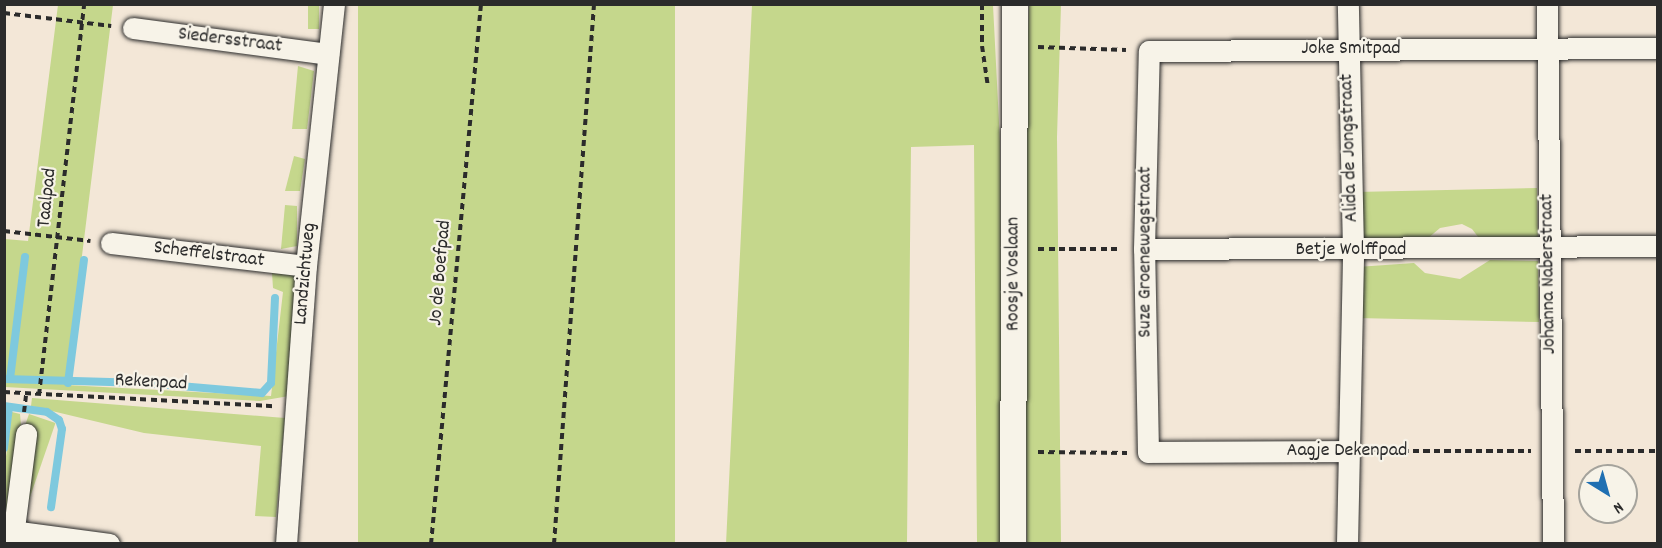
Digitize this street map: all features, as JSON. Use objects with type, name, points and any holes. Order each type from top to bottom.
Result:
[{"type":"street","name":"Landzichtweg","points":[[286,543],[306,266],[334,4]]},
{"type":"street","name":"Roosje Voslaan","points":[[1013,543],[1015,4]]},
{"type":"street","name":"Alida de Jongstraat","points":[[1347,543],[1353,250],[1348,4]]},
{"type":"street","name":"Johanna Naberstraat","points":[[1547,4],[1547,246],[1553,543]]},
{"type":"street","name":"Siedersstraat","points":[[133,28],[328,54]]},
{"type":"street","name":"Joke Smitpad","points":[[1149,51],[1658,48]]},
{"type":"street","name":"Suze Groenewegstraat","points":[[1148,453],[1144,249],[1149,51]]},
{"type":"street","name":"Scheffelstraat","points":[[111,243],[306,266]]},
{"type":"street","name":"Betje Wolffpad","points":[[1144,249],[1353,250],[1658,246]]},
{"type":"street","points":[[26,434],[10,535],[109,543]]},
{"type":"street","name":"Aagje Dekenpad","points":[[1148,453],[1349,451]]},
{"type":"path","name":"Taalpad","points":[[39,393],[59,237],[84,4]]},
{"type":"path","name":"Jo de Boefpad","points":[[431,543],[481,4]]},
{"type":"path","points":[[554,543],[594,4]]},
{"type":"path","points":[[4,13],[106,25]]},
{"type":"path","points":[[1046,48],[1149,51]]},
{"type":"path","points":[[4,231],[111,243]]},
{"type":"path","points":[[1045,249],[1144,249]]},
{"type":"path","name":"Rekenpad","points":[[4,392],[26,395],[39,393],[118,396],[296,408]]},
{"type":"path","points":[[25,402],[26,395]]},
{"type":"path","name":"Aagje Dekenpad","points":[[1349,451],[1658,451]]},
{"type":"path","points":[[1037,452],[1148,453]]},
{"type":"green space","points":[[58,5],[113,5],[66,385],[271,396],[283,292],[273,288],[272,273],[297,274],[289,396],[260,401],[5,387],[5,239],[28,241]]},
{"type":"green space","points":[[308,5],[319,5],[319,29],[308,29]]},
{"type":"green space","points":[[358,5],[675,5],[675,544],[358,544]]},
{"type":"green space","points":[[752,5],[993,5],[1000,142],[1002,543],[977,543],[974,145],[911,147],[907,543],[726,544]]},
{"type":"green space","points":[[1029,5],[1061,5],[1057,137],[1061,543],[1027,544],[1024,140]]},
{"type":"green space","points":[[298,66],[314,71],[307,129],[292,129]]},
{"type":"green space","points":[[294,156],[305,159],[300,191],[285,191]]},
{"type":"green space","points":[[1537,188],[1538,243],[1482,242],[1472,229],[1462,224],[1440,228],[1427,239],[1357,243],[1356,192]]},
{"type":"green space","points":[[285,205],[297,206],[297,246],[281,249]]},
{"type":"green space","points":[[1490,260],[1538,261],[1539,322],[1357,318],[1357,267],[1414,263],[1425,273],[1460,279]]},
{"type":"green space","points":[[32,398],[285,418],[276,517],[255,516],[261,446],[144,433],[31,406]]},
{"type":"green space","points":[[12,412],[20,414],[22,436],[11,516],[5,514],[5,464]]},
{"type":"green space","points":[[29,414],[55,423],[19,529],[4,524],[4,487]]},
{"type":"waterway","points":[[10,379],[25,257]]},
{"type":"waterway","points":[[68,383],[84,260]]},
{"type":"waterway","points":[[4,379],[145,383],[262,393],[271,383],[275,298]]},
{"type":"waterway","points":[[4,406],[47,412],[59,420],[62,429],[51,507]]},
{"type":"waterway","points":[[4,448],[9,407]]}]
